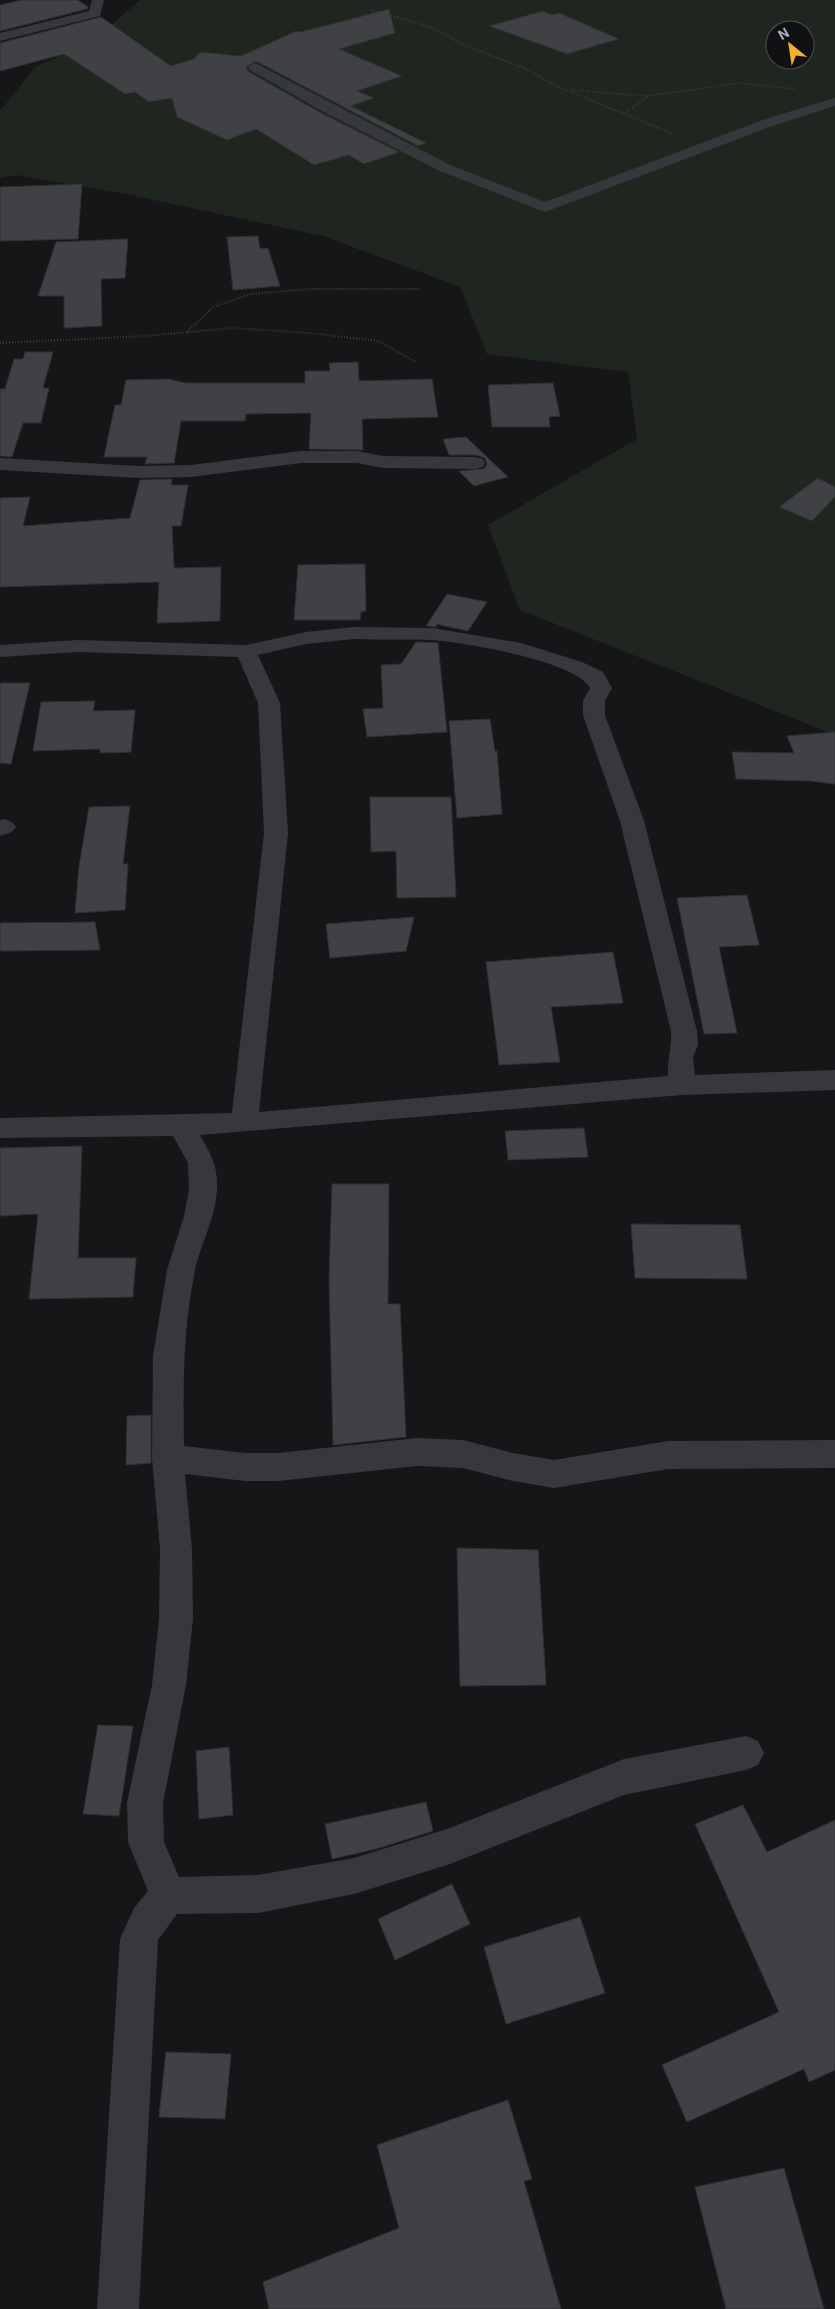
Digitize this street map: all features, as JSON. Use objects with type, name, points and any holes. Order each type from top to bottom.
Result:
[{"type":"street","points":[[0,37],[94,13],[98,0]]},
{"type":"street","points":[[255,67],[329,110],[445,168],[545,207],[770,122],[835,102]]},
{"type":"street","points":[[0,464],[138,472],[191,471],[301,458],[357,457],[383,462],[409,460],[476,463]]},
{"type":"street","points":[[0,651],[78,646],[246,651],[306,638],[345,634],[432,634],[528,651],[575,666],[595,677],[601,688],[594,701],[594,716],[632,821],[684,1031],[685,1045],[680,1057],[682,1085]]},
{"type":"street","points":[[244,1123],[276,833],[269,703],[246,651]]},
{"type":"street","points":[[0,1128],[181,1126],[244,1123],[682,1085],[835,1080]]},
{"type":"street","points":[[168,1896],[146,1842],[145,1803],[169,1685],[176,1618],[176,1550],[168,1458],[168,1356],[181,1270],[198,1216],[203,1190],[202,1163],[181,1126]]},
{"type":"street","points":[[168,1458],[246,1467],[278,1467],[417,1452],[463,1454],[513,1467],[554,1474],[668,1455],[835,1454]]},
{"type":"street","points":[[118,2309],[139,1939],[147,1921],[168,1896],[258,1894],[354,1876],[450,1846],[624,1777],[746,1753]]},
{"type":"path","points":[[371,10],[433,28],[466,46],[524,68],[568,90],[703,148]]},
{"type":"path","points":[[568,90],[648,96],[739,83],[802,90]]},
{"type":"path","points":[[625,113],[648,96]]},
{"type":"path","points":[[187,332],[213,308],[251,294],[310,289],[420,290]]},
{"type":"path","points":[[0,343],[232,328],[310,333],[378,341],[416,362]]},
{"type":"shaded area","points":[[140,0],[835,0],[835,735],[520,610],[488,525],[637,439],[628,372],[487,354],[461,289],[458,286],[323,236],[126,194],[16,175],[0,178],[0,111],[35,67],[92,42]]},
{"type":"building","points":[[22,0],[78,0],[88,7],[87,9],[0,31],[0,5]]},
{"type":"building","points":[[389,9],[395,33],[339,49],[402,76],[357,91],[374,98],[351,106],[426,143],[418,146],[256,61],[246,67],[249,72],[323,114],[399,152],[364,164],[349,155],[314,165],[256,129],[227,140],[177,117],[172,98],[149,102],[135,92],[125,94],[64,54],[0,71],[0,43],[101,17],[171,66],[194,59],[200,52],[241,56],[296,31],[301,32]]},
{"type":"building","points":[[543,11],[552,15],[559,13],[619,39],[567,54],[489,26]]},
{"type":"building","points":[[82,184],[78,239],[0,241],[0,187]]},
{"type":"building","points":[[258,236],[260,249],[268,248],[280,286],[233,290],[227,237]]},
{"type":"building","points":[[128,239],[125,278],[101,279],[102,326],[64,328],[64,296],[38,296],[56,242]]},
{"type":"building","points":[[25,352],[53,352],[43,388],[49,388],[41,423],[23,423],[12,457],[0,456],[0,389],[5,389],[14,359],[23,359]]},
{"type":"building","points":[[358,362],[359,381],[432,379],[438,417],[362,419],[363,450],[309,449],[311,413],[246,414],[245,421],[181,421],[174,463],[145,464],[147,457],[104,457],[115,405],[121,405],[126,380],[169,379],[185,383],[305,383],[305,371],[330,371],[329,363]]},
{"type":"building","points":[[553,383],[560,416],[549,417],[550,427],[492,427],[488,385]]},
{"type":"building","points":[[466,437],[508,477],[474,486],[459,471],[484,469],[487,464],[485,458],[476,455],[449,455],[443,439]]},
{"type":"building","points":[[818,478],[835,487],[835,497],[812,521],[779,507]]},
{"type":"building","points":[[172,479],[171,485],[188,485],[181,526],[172,526],[174,568],[221,567],[220,621],[157,623],[159,582],[0,587],[0,498],[30,497],[23,526],[130,518],[140,480]]},
{"type":"building","points":[[365,564],[366,611],[361,612],[360,620],[294,620],[298,565]]},
{"type":"building","points":[[447,594],[487,602],[468,631],[436,624],[437,627],[426,626]]},
{"type":"building","points":[[416,642],[438,643],[447,732],[367,737],[363,709],[383,708],[381,665],[401,664]]},
{"type":"building","points":[[0,683],[30,683],[11,764],[0,763]]},
{"type":"building","points":[[95,701],[93,711],[135,710],[131,752],[100,753],[100,749],[33,751],[41,702]]},
{"type":"building","points":[[490,719],[495,751],[497,751],[502,814],[457,818],[449,721]]},
{"type":"building","points":[[835,732],[835,784],[810,781],[736,779],[732,752],[794,753],[787,736]]},
{"type":"building","points":[[370,797],[451,797],[456,897],[397,898],[396,851],[371,852]]},
{"type":"building","points":[[130,806],[123,864],[128,864],[125,910],[75,913],[79,866],[89,807]]},
{"type":"building","points":[[747,895],[759,945],[719,947],[737,1033],[704,1034],[677,898]]},
{"type":"building","points":[[414,917],[406,951],[330,958],[326,924]]},
{"type":"building","points":[[95,922],[100,950],[0,951],[0,923]]},
{"type":"building","points":[[613,952],[623,1003],[551,1007],[560,1062],[499,1065],[486,962]]},
{"type":"building","points":[[584,1128],[588,1157],[508,1160],[505,1131]]},
{"type":"building","points":[[82,1146],[78,1258],[136,1258],[133,1297],[29,1299],[38,1214],[0,1216],[0,1148]]},
{"type":"building","points":[[332,1184],[389,1184],[388,1304],[400,1304],[406,1437],[333,1445],[329,1279]]},
{"type":"building","points":[[631,1224],[740,1225],[747,1279],[635,1278]]},
{"type":"building","points":[[151,1415],[151,1463],[126,1465],[127,1416]]},
{"type":"building","points":[[457,1548],[538,1550],[546,1685],[460,1686]]},
{"type":"building","points":[[98,1725],[133,1726],[119,1816],[83,1814]]},
{"type":"building","points":[[229,1747],[233,1815],[199,1819],[196,1751]]},
{"type":"building","points":[[426,1802],[433,1831],[376,1849],[332,1859],[325,1824]]},
{"type":"building","points":[[743,1805],[767,1852],[835,1820],[835,2070],[809,2082],[804,2069],[687,2122],[662,2065],[779,2012],[695,1824]]},
{"type":"building","points":[[452,1884],[470,1924],[395,1960],[378,1919]]},
{"type":"building","points":[[580,1917],[605,1993],[506,2024],[484,1947]]},
{"type":"building","points":[[166,2052],[231,2054],[225,2119],[159,2117]]},
{"type":"building","points":[[508,2100],[532,2179],[524,2181],[561,2309],[269,2309],[263,2282],[399,2228],[377,2145]]},
{"type":"building","points":[[784,2168],[824,2309],[726,2309],[695,2187]]}]
